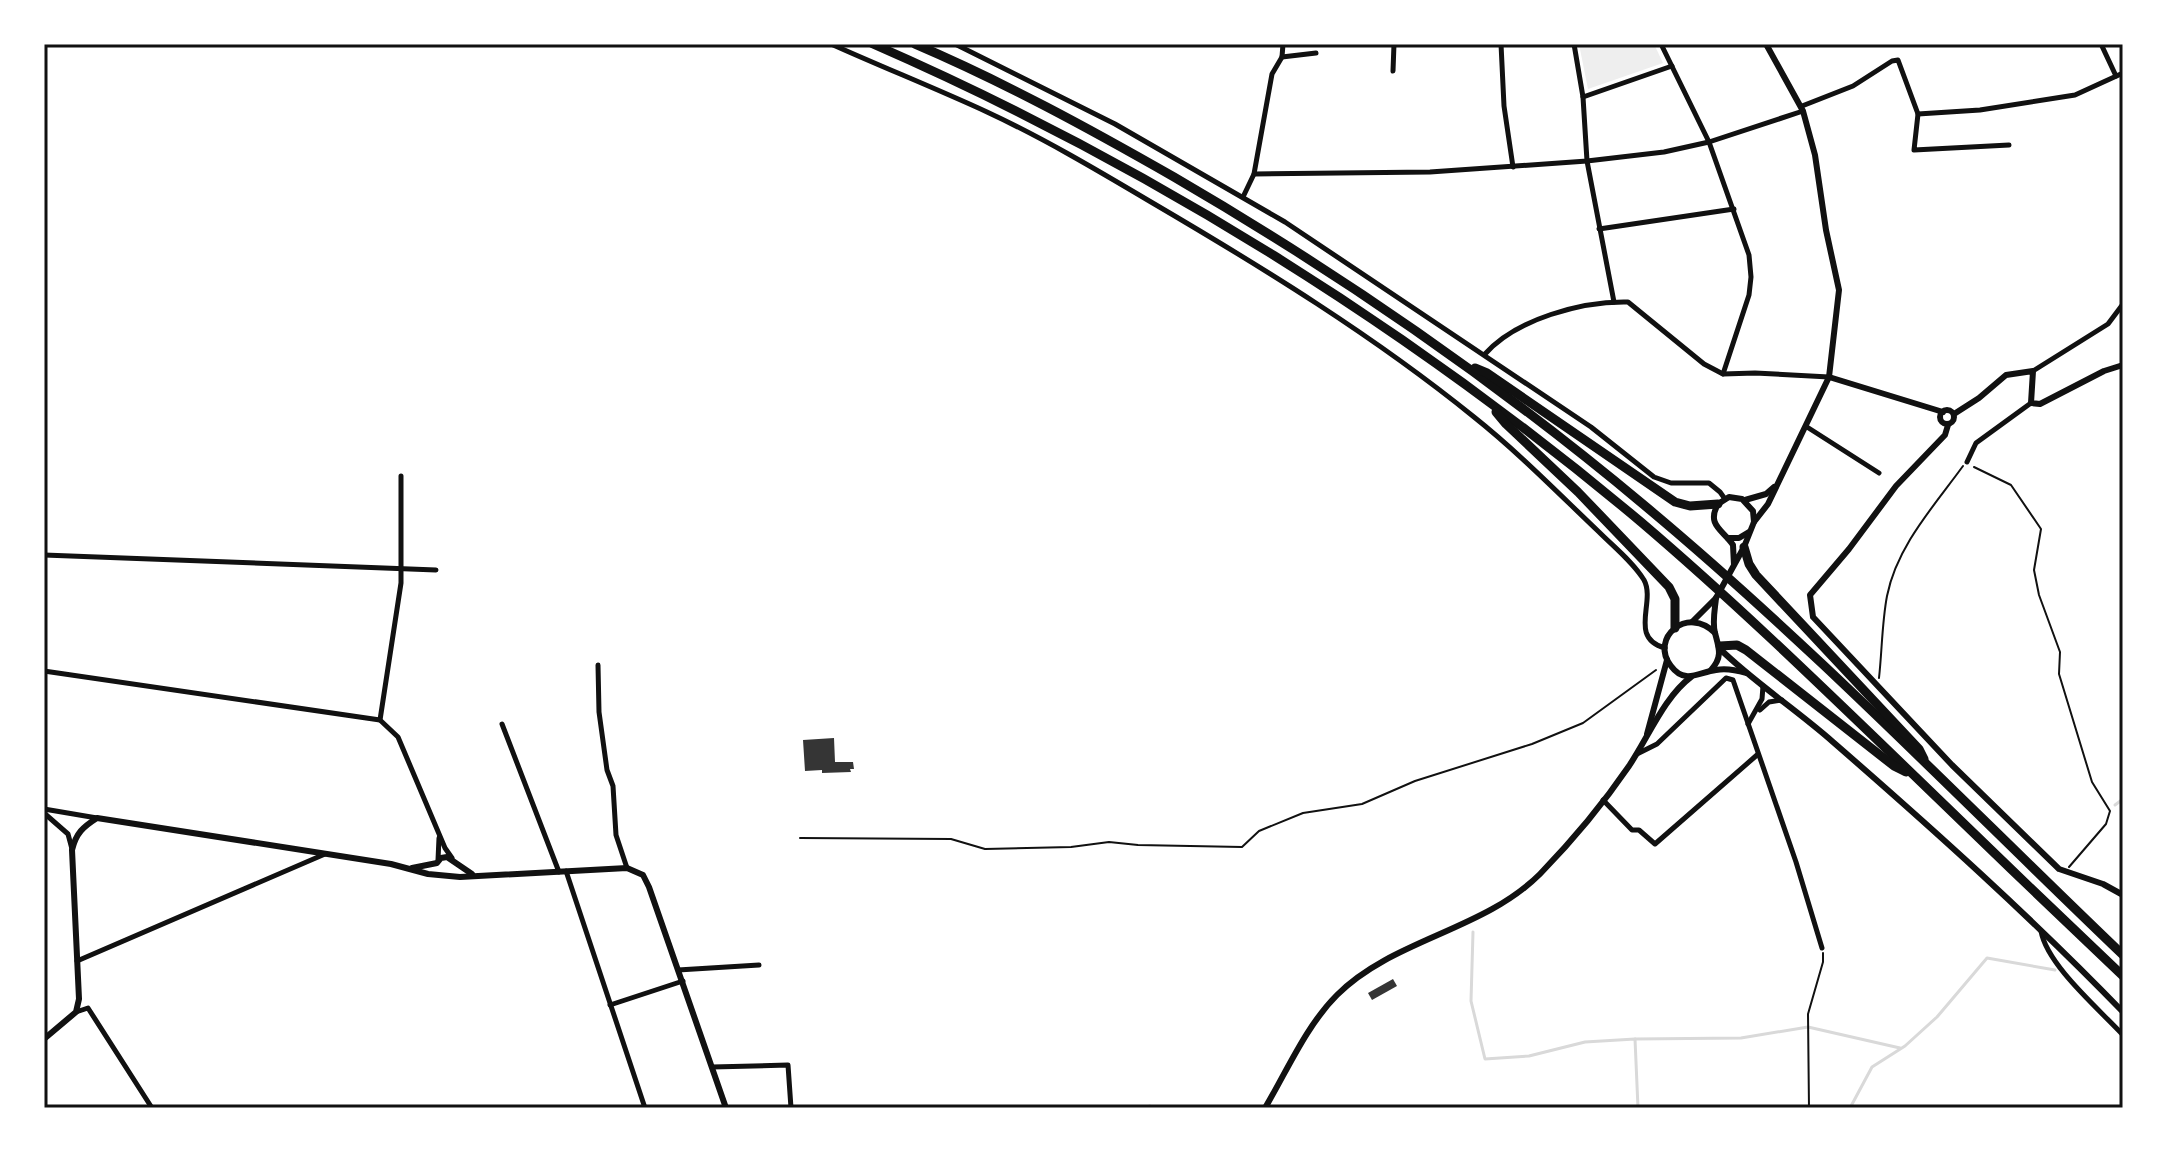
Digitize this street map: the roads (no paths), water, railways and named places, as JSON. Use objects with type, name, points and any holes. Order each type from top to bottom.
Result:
[{"type":"highway","points":[[873,44],[1028,116],[1219,222],[1320,285],[1490,403],[1576,468],[1736,605],[2123,976]]},
{"type":"highway","points":[[915,44],[1051,109],[1235,213],[1462,363],[1601,470],[1744,591],[2123,955]]},
{"type":"highway","points":[[1462,363],[1487,373],[1675,502],[1690,506],[1721,502]]},
{"type":"highway","points":[[1490,403],[1506,424],[1578,492],[1669,587],[1675,599],[1675,628]]},
{"type":"highway","points":[[1744,547],[1746,558],[1756,575],[1919,749],[1930,769]]},
{"type":"highway","points":[[1720,648],[1737,645],[1746,650],[1894,766],[1914,776]]},
{"type":"street","points":[[831,44],[986,111],[1100,171],[1230,248],[1353,328],[1474,417],[1548,483],[1635,568],[1648,587],[1645,628],[1652,640],[1665,648]]},
{"type":"street","points":[[955,44],[1115,124],[1285,222],[1591,427],[1654,477],[1671,483],[1709,483],[1721,502]]},
{"type":"street","points":[[1243,197],[1254,174],[1272,74],[1282,57],[1283,44]]},
{"type":"street","points":[[1393,71],[1394,44]]},
{"type":"street","points":[[1501,44],[1504,106],[1513,167]]},
{"type":"street","points":[[1574,44],[1583,97],[1587,161],[1614,302]]},
{"type":"street","points":[[1661,44],[1709,142],[1749,255],[1749,295],[1723,374]]},
{"type":"street","points":[[1645,739],[1667,660],[1667,640],[1675,628],[1692,622],[1716,598],[1807,427],[1829,377],[1839,290],[1815,155],[1802,109],[1766,44]]},
{"type":"street","points":[[2101,44],[2116,76]]},
{"type":"street","points":[[1282,57],[1316,53]]},
{"type":"street","points":[[1254,174],[1513,167],[1664,152],[1709,142],[1802,109],[1853,86],[1898,60],[1918,114],[1914,150],[2009,145]]},
{"type":"street","points":[[1583,97],[1672,66]]},
{"type":"street","points":[[1918,114],[1980,110],[2075,95],[2123,73]]},
{"type":"street","points":[[1599,229],[1734,209]]},
{"type":"street","points":[[1485,354],[1502,337],[1537,318],[1614,302],[1628,302],[1704,364],[1723,374],[1829,377],[1943,412],[1949,410],[1954,414]]},
{"type":"street","points":[[1954,414],[2006,375],[2033,371],[2108,324],[2123,304]]},
{"type":"street","points":[[1967,462],[1976,443],[2031,403],[2040,404],[2104,371],[2123,365]]},
{"type":"street","points":[[2031,403],[2033,371]]},
{"type":"street","points":[[1943,412],[1940,420],[1948,425]]},
{"type":"street","points":[[1954,414],[1954,421],[1948,425],[1945,435],[1896,486],[1810,595],[1813,617],[1952,765],[2059,869],[2103,884],[2123,895]]},
{"type":"street","points":[[1807,427],[1879,473]]},
{"type":"street","points":[[380,720],[402,569],[401,476]]},
{"type":"street","points":[[1749,532],[1739,538],[1722,535],[1714,524],[1713,514],[1721,502],[1734,497],[1745,500],[1766,494],[1777,484]]},
{"type":"street","points":[[1745,500],[1753,511],[1754,522]]},
{"type":"street","points":[[1728,538],[1735,552],[1734,565]]},
{"type":"street","points":[[44,555],[436,570]]},
{"type":"street","points":[[1711,670],[1719,657],[1720,648],[1715,633],[1716,598]]},
{"type":"street","points":[[1692,622],[1706,625],[1715,633]]},
{"type":"street","points":[[1720,648],[1927,823],[2123,1012]]},
{"type":"street","points":[[1667,660],[1675,671],[1691,677]]},
{"type":"street","points":[[598,665],[599,712],[607,770],[613,786],[616,835],[627,868]]},
{"type":"street","points":[[1265,1108],[1317,1020],[1338,995],[1374,968],[1509,900],[1539,875],[1603,800],[1636,755],[1676,689],[1691,677],[1711,670],[1729,669],[1749,673]]},
{"type":"street","points":[[44,671],[380,720],[398,737],[438,833],[453,860],[454,870],[444,875]]},
{"type":"street","points":[[1636,755],[1657,744],[1726,678],[1733,680],[1796,862],[1822,948]]},
{"type":"street","points":[[1748,726],[1756,713],[1763,685]]},
{"type":"street","points":[[1756,713],[1769,702],[1782,700]]},
{"type":"street","points":[[502,724],[562,871],[645,1108]]},
{"type":"street","points":[[1603,800],[1632,830],[1639,830],[1655,844],[1757,755]]},
{"type":"street","points":[[44,811],[411,868],[428,874],[475,876],[627,868],[643,875],[649,887],[726,1108]]},
{"type":"street","points":[[44,811],[68,834],[72,850],[79,999],[76,1012]]},
{"type":"street","points":[[72,850],[75,837],[84,826],[97,818]]},
{"type":"street","points":[[438,833],[440,849],[437,870],[444,875]]},
{"type":"street","points":[[76,961],[325,854]]},
{"type":"street","points":[[411,868],[437,862],[444,857],[475,876]]},
{"type":"street","points":[[2041,930],[2053,960],[2123,1035]]},
{"type":"street","points":[[2053,960],[2058,946]]},
{"type":"street","points":[[678,970],[759,965]]},
{"type":"street","points":[[610,1005],[683,981]]},
{"type":"street","points":[[44,1039],[76,1012],[88,1008],[152,1108]]},
{"type":"street","points":[[712,1067],[788,1065],[791,1108]]},
{"type":"waterway","points":[[2115,805],[2123,799]]},
{"type":"waterway","points":[[1473,932],[1471,1001],[1485,1059],[1529,1056],[1585,1042],[1635,1039],[1638,1108]]},
{"type":"waterway","points":[[1850,1108],[1872,1067],[1905,1046],[1937,1017],[1987,958],[2055,970]]},
{"type":"waterway","points":[[1635,1039],[1741,1038],[1808,1027],[1900,1048]]},
{"type":"waterway","points":[[1144,1108],[1154,1108]]}]
